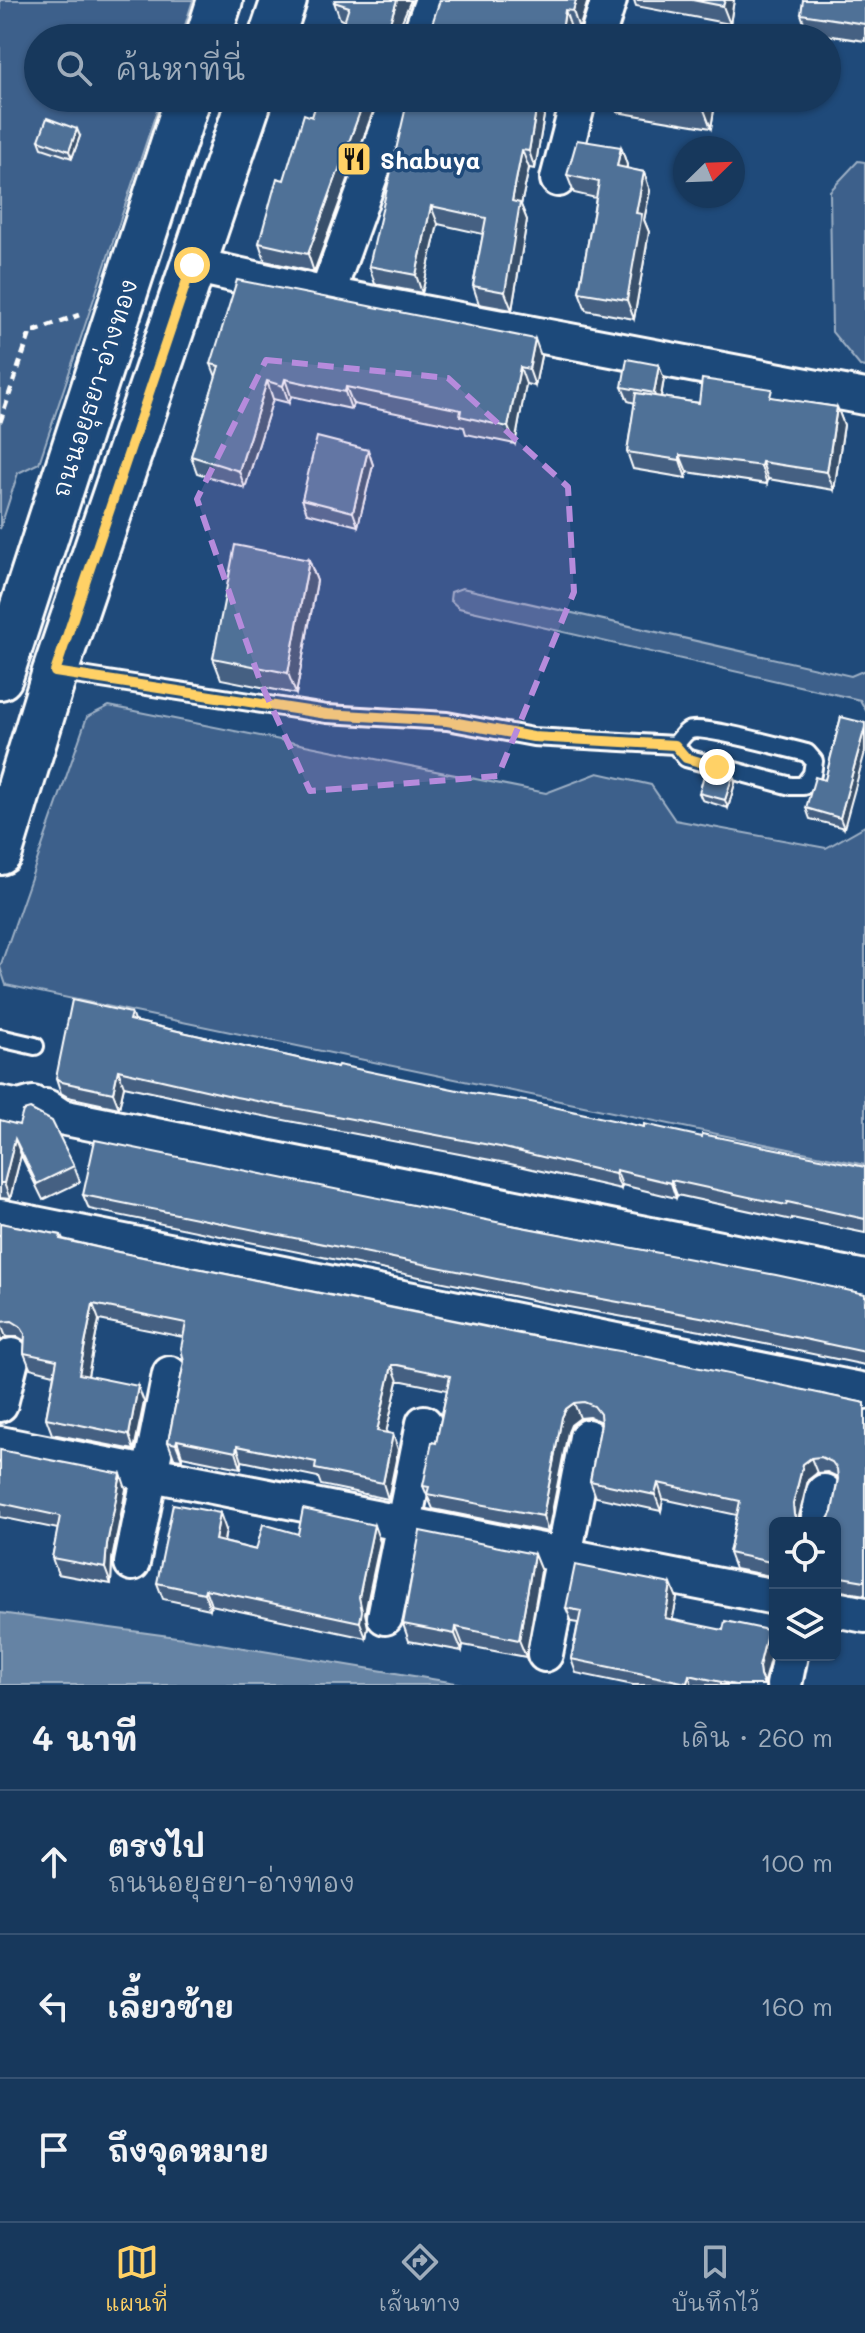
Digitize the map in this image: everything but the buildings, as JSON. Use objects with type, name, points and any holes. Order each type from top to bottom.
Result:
[{"type":"main road","points":[[276,24],[284,0]]},
{"type":"main road","name":"ถนนอยุธยา-อ่างทอง","points":[[4,656],[183,112]]},
{"type":"main road","points":[[0,852],[55,672],[245,112]]},
{"type":"street","points":[[424,24],[433,0]]},
{"type":"street","points":[[601,24],[609,0]]},
{"type":"street","points":[[327,295],[393,112]]},
{"type":"street","points":[[558,179],[575,112]]},
{"type":"street","points":[[192,265],[327,295],[865,397]]},
{"type":"street","points":[[33,1111],[865,1278]]},
{"type":"street","points":[[0,1217],[865,1391]]},
{"type":"street","points":[[0,1404],[12,1356]]},
{"type":"street","points":[[132,1563],[170,1374]]},
{"type":"street","points":[[385,1617],[424,1423]]},
{"type":"street","points":[[545,1654],[587,1437]]},
{"type":"street","points":[[0,1444],[769,1596]]},
{"type":"street","points":[[841,1610],[865,1615]]},
{"type":"street","points":[[784,1685],[789,1661]]},
{"type":"lane","points":[[55,672],[327,714],[447,721],[533,737],[675,745],[686,758],[791,786],[803,786],[812,774],[814,761],[807,753],[709,730],[687,731],[675,745]]},
{"type":"lane","points":[[0,1038],[35,1046]]},
{"type":"path","points":[[0,422],[30,333],[123,299]]},
{"type":"highlighted area","points":[[266,360],[448,378],[568,487],[574,592],[498,776],[310,791],[260,681],[197,499]]},
{"type":"shaded area","points":[[0,0],[193,0],[185,24],[24,24],[24,112],[156,112],[39,463],[18,473],[0,529]]},
{"type":"shaded area","points":[[858,161],[865,162],[865,367],[860,366],[832,332],[830,191]]},
{"type":"shaded area","points":[[462,588],[851,676],[865,670],[865,709],[860,700],[459,608],[450,600],[451,592]]},
{"type":"shaded area","points":[[109,706],[546,793],[598,773],[651,785],[675,820],[826,848],[865,826],[865,1165],[6,985],[0,967],[87,717]]},
{"type":"shaded area","points":[[0,1613],[184,1638],[468,1685],[0,1685]]},
{"type":"place","name":"Shabuya","points":[[354,159]]},
{"type":"route","points":[[192,265],[55,672],[327,714],[447,721],[533,737],[675,745],[686,758],[717,767]]}]
